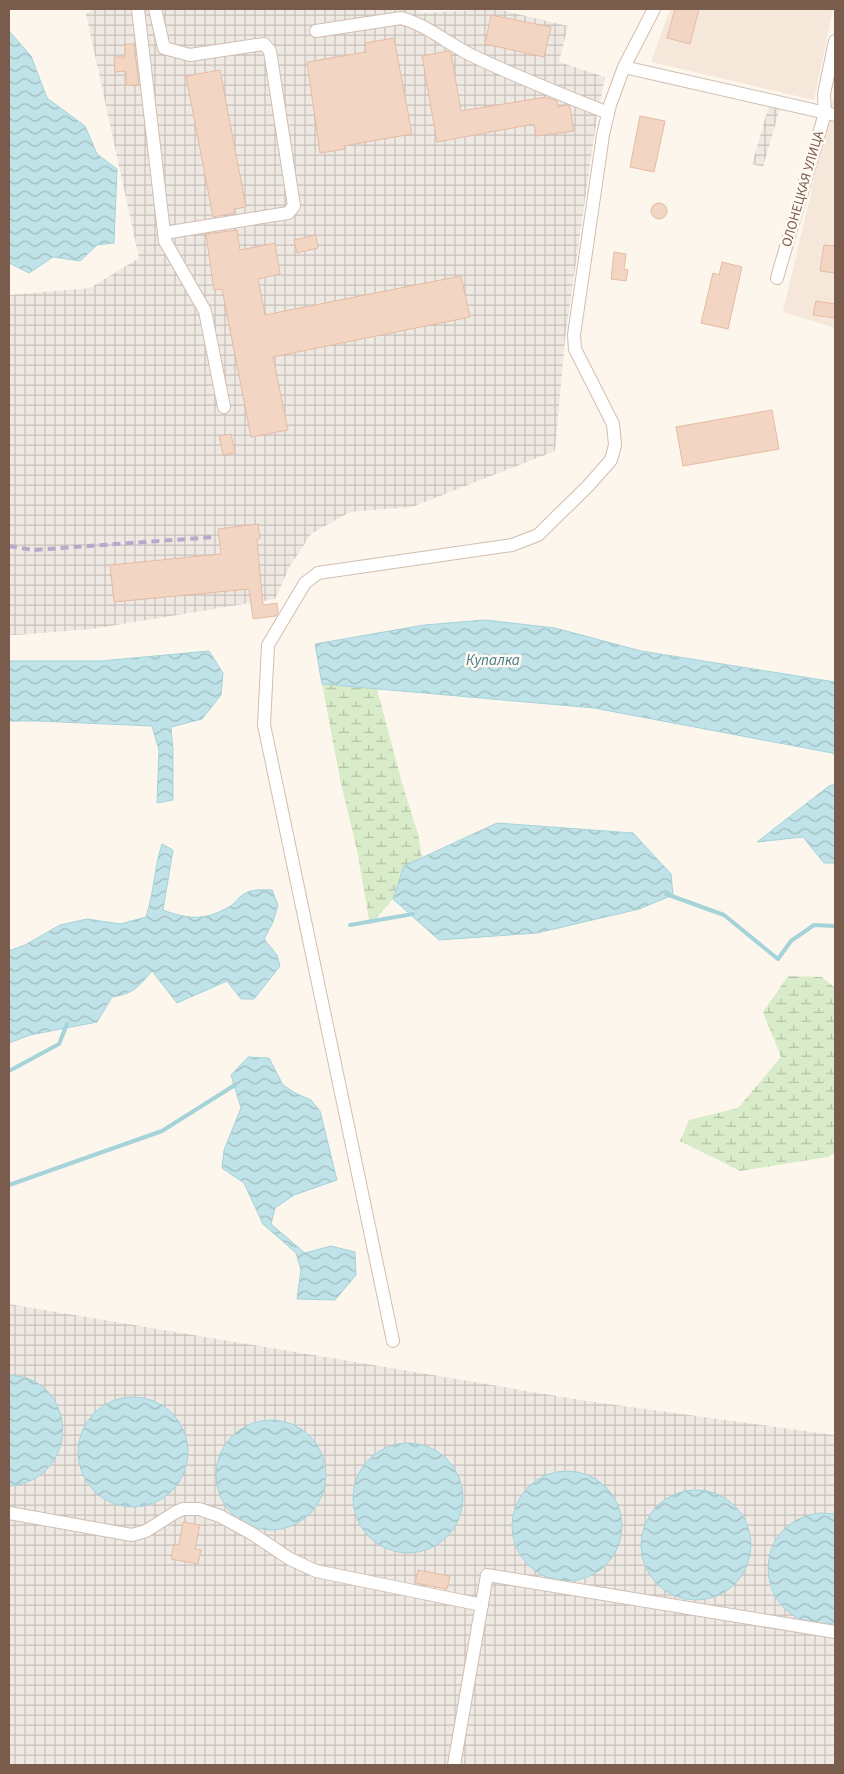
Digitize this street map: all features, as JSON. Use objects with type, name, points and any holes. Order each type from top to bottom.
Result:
[{"type":"street","points":[[138,9],[165,241],[205,311],[224,407]]},
{"type":"street","points":[[155,9],[164,48],[190,55],[264,44],[270,51],[294,206],[288,213],[164,233]]},
{"type":"street","points":[[393,1341],[264,725],[268,645],[305,583],[318,573],[512,545],[538,535],[588,486],[610,460],[614,445],[612,424],[575,349],[574,334],[608,112],[624,67],[654,9]]},
{"type":"street","points":[[316,31],[401,18],[413,21],[471,55],[608,112]]},
{"type":"street","name":"ОЛОНЕЦКАЯ УЛИЦА","points":[[777,278],[830,114],[824,94],[835,40]]},
{"type":"street","points":[[624,67],[830,114]]},
{"type":"street","points":[[9,1513],[132,1534],[146,1531],[183,1509],[200,1509],[220,1516],[299,1563],[316,1571],[482,1605]]},
{"type":"street","points":[[454,1765],[487,1576],[835,1632]]},
{"type":"shaded area","points":[[93,9],[416,9],[421,13],[497,9],[568,26],[559,62],[605,77],[595,130],[565,339],[555,451],[412,507],[350,512],[311,534],[290,566],[275,599],[92,629],[9,635],[9,295],[90,288],[139,258],[86,14]]},
{"type":"shaded area","points":[[670,9],[833,9],[814,100],[651,62]]},
{"type":"shaded area","points":[[835,90],[835,328],[783,312]]},
{"type":"shaded area","points":[[769,105],[780,108],[763,167],[752,164]]},
{"type":"shaded area","points":[[9,1304],[587,1401],[835,1435],[835,1765],[9,1765]]},
{"type":"green space","points":[[322,684],[377,689],[402,783],[418,834],[422,858],[404,866],[393,899],[370,925],[357,850],[340,779]]},
{"type":"green space","points":[[788,976],[822,977],[835,988],[835,1153],[828,1157],[740,1171],[680,1141],[689,1120],[738,1108],[781,1057],[763,1012]]},
{"type":"water","points":[[9,31],[31,56],[47,98],[85,126],[97,154],[117,169],[114,243],[97,245],[80,261],[53,257],[29,273],[9,263]]},
{"type":"water","name":"Купалка","points":[[485,620],[555,628],[641,651],[835,682],[835,755],[594,708],[322,684],[315,644],[424,625]]},
{"type":"water","points":[[209,651],[223,673],[221,695],[202,719],[171,727],[173,800],[157,803],[159,750],[152,726],[9,721],[9,661],[101,661]]},
{"type":"water","points":[[835,784],[835,863],[824,863],[803,837],[757,842],[829,786]]},
{"type":"water","points":[[497,823],[633,833],[671,874],[673,895],[639,909],[537,933],[439,940],[393,899],[404,866]]},
{"type":"water","points":[[162,844],[173,850],[163,910],[188,917],[203,917],[229,907],[247,893],[255,890],[272,890],[278,905],[273,922],[264,939],[277,955],[280,966],[254,999],[241,999],[227,981],[177,1003],[152,971],[135,989],[126,994],[112,997],[97,1022],[30,1035],[9,1043],[9,951],[25,945],[60,925],[87,919],[120,924],[146,917]]},
{"type":"water","points":[[248,1057],[269,1058],[283,1085],[311,1100],[320,1111],[337,1180],[294,1195],[275,1208],[271,1224],[305,1253],[331,1246],[355,1252],[356,1275],[335,1300],[297,1299],[301,1270],[296,1253],[263,1224],[244,1183],[222,1168],[224,1150],[241,1108],[231,1075]]},
{"type":"water","points":[[9,1375],[32,1380],[49,1392],[59,1409],[62,1429],[60,1448],[50,1466],[34,1479],[11,1486],[9,1486]]},
{"type":"water","points":[[133,1397],[154,1401],[172,1413],[184,1431],[188,1452],[184,1473],[172,1491],[154,1503],[133,1507],[112,1503],[94,1491],[82,1473],[78,1452],[82,1431],[94,1413],[112,1401]]},
{"type":"water","points":[[271,1420],[292,1424],[310,1436],[322,1454],[326,1475],[322,1496],[310,1514],[292,1526],[271,1530],[250,1526],[232,1514],[220,1496],[216,1475],[220,1454],[232,1436],[250,1424]]},
{"type":"water","points":[[408,1443],[429,1447],[447,1459],[459,1477],[463,1498],[459,1519],[447,1537],[429,1549],[408,1553],[387,1549],[369,1537],[357,1519],[353,1498],[357,1477],[369,1459],[387,1447]]},
{"type":"water","points":[[567,1471],[588,1475],[606,1487],[618,1505],[622,1526],[618,1547],[606,1565],[588,1577],[567,1581],[546,1577],[528,1565],[516,1547],[512,1526],[516,1505],[528,1487],[546,1475]]},
{"type":"water","points":[[696,1490],[717,1494],[735,1506],[747,1524],[751,1545],[747,1566],[735,1584],[717,1596],[696,1600],[675,1596],[657,1584],[645,1566],[641,1545],[645,1524],[657,1506],[675,1494]]},
{"type":"water","points":[[820,1513],[835,1514],[835,1623],[808,1622],[788,1612],[775,1596],[769,1576],[770,1555],[778,1536],[795,1521]]},
{"type":"building","points":[[675,9],[699,9],[690,44],[667,38]]},
{"type":"building","points":[[491,15],[551,27],[544,57],[485,44]]},
{"type":"building","points":[[394,38],[412,134],[344,146],[345,149],[320,153],[307,62],[366,52],[365,43]]},
{"type":"building","points":[[125,44],[134,44],[139,85],[126,85],[126,71],[115,72],[114,57],[125,57]]},
{"type":"building","points":[[448,51],[451,53],[461,111],[546,97],[557,101],[558,107],[567,105],[570,107],[574,131],[536,136],[534,124],[437,142],[422,56]]},
{"type":"building","points":[[220,70],[246,207],[234,209],[234,213],[213,217],[186,76]]},
{"type":"building","points":[[640,116],[665,121],[654,172],[630,167]]},
{"type":"building","points":[[659,203],[665,205],[667,211],[665,217],[659,219],[653,217],[651,211],[653,205]]},
{"type":"building","points":[[237,230],[240,250],[275,243],[280,274],[258,279],[265,315],[461,276],[470,317],[273,357],[288,430],[251,437],[222,289],[214,290],[206,234]]},
{"type":"building","points":[[316,235],[318,248],[297,253],[294,240]]},
{"type":"building","points":[[824,245],[835,246],[835,273],[820,271]]},
{"type":"building","points":[[614,252],[626,254],[624,269],[628,270],[626,281],[611,279]]},
{"type":"building","points":[[722,262],[742,267],[728,329],[701,323],[713,273],[719,275]]},
{"type":"building","points":[[816,301],[835,304],[835,318],[813,315]]},
{"type":"building","points":[[772,410],[779,449],[683,466],[676,427]]},
{"type":"building","points":[[231,434],[235,453],[223,455],[219,436]]},
{"type":"building","points":[[258,524],[260,539],[257,539],[263,605],[277,603],[278,612],[276,616],[253,619],[249,589],[114,602],[110,565],[221,554],[218,529]]},
{"type":"building","points":[[183,1522],[200,1525],[195,1549],[201,1550],[198,1564],[171,1559],[174,1544],[179,1545]]},
{"type":"building","points":[[418,1570],[450,1576],[447,1589],[415,1583]]},
{"type":"waterway","points":[[666,894],[724,915],[778,959],[791,941],[814,925],[835,926]]},
{"type":"waterway","points":[[350,925],[413,914]]},
{"type":"waterway","points":[[9,1071],[59,1044],[67,1024]]},
{"type":"waterway","points":[[9,1185],[162,1131],[235,1085]]},
{"type":"railway","points":[[9,546],[33,550],[215,537]]}]
